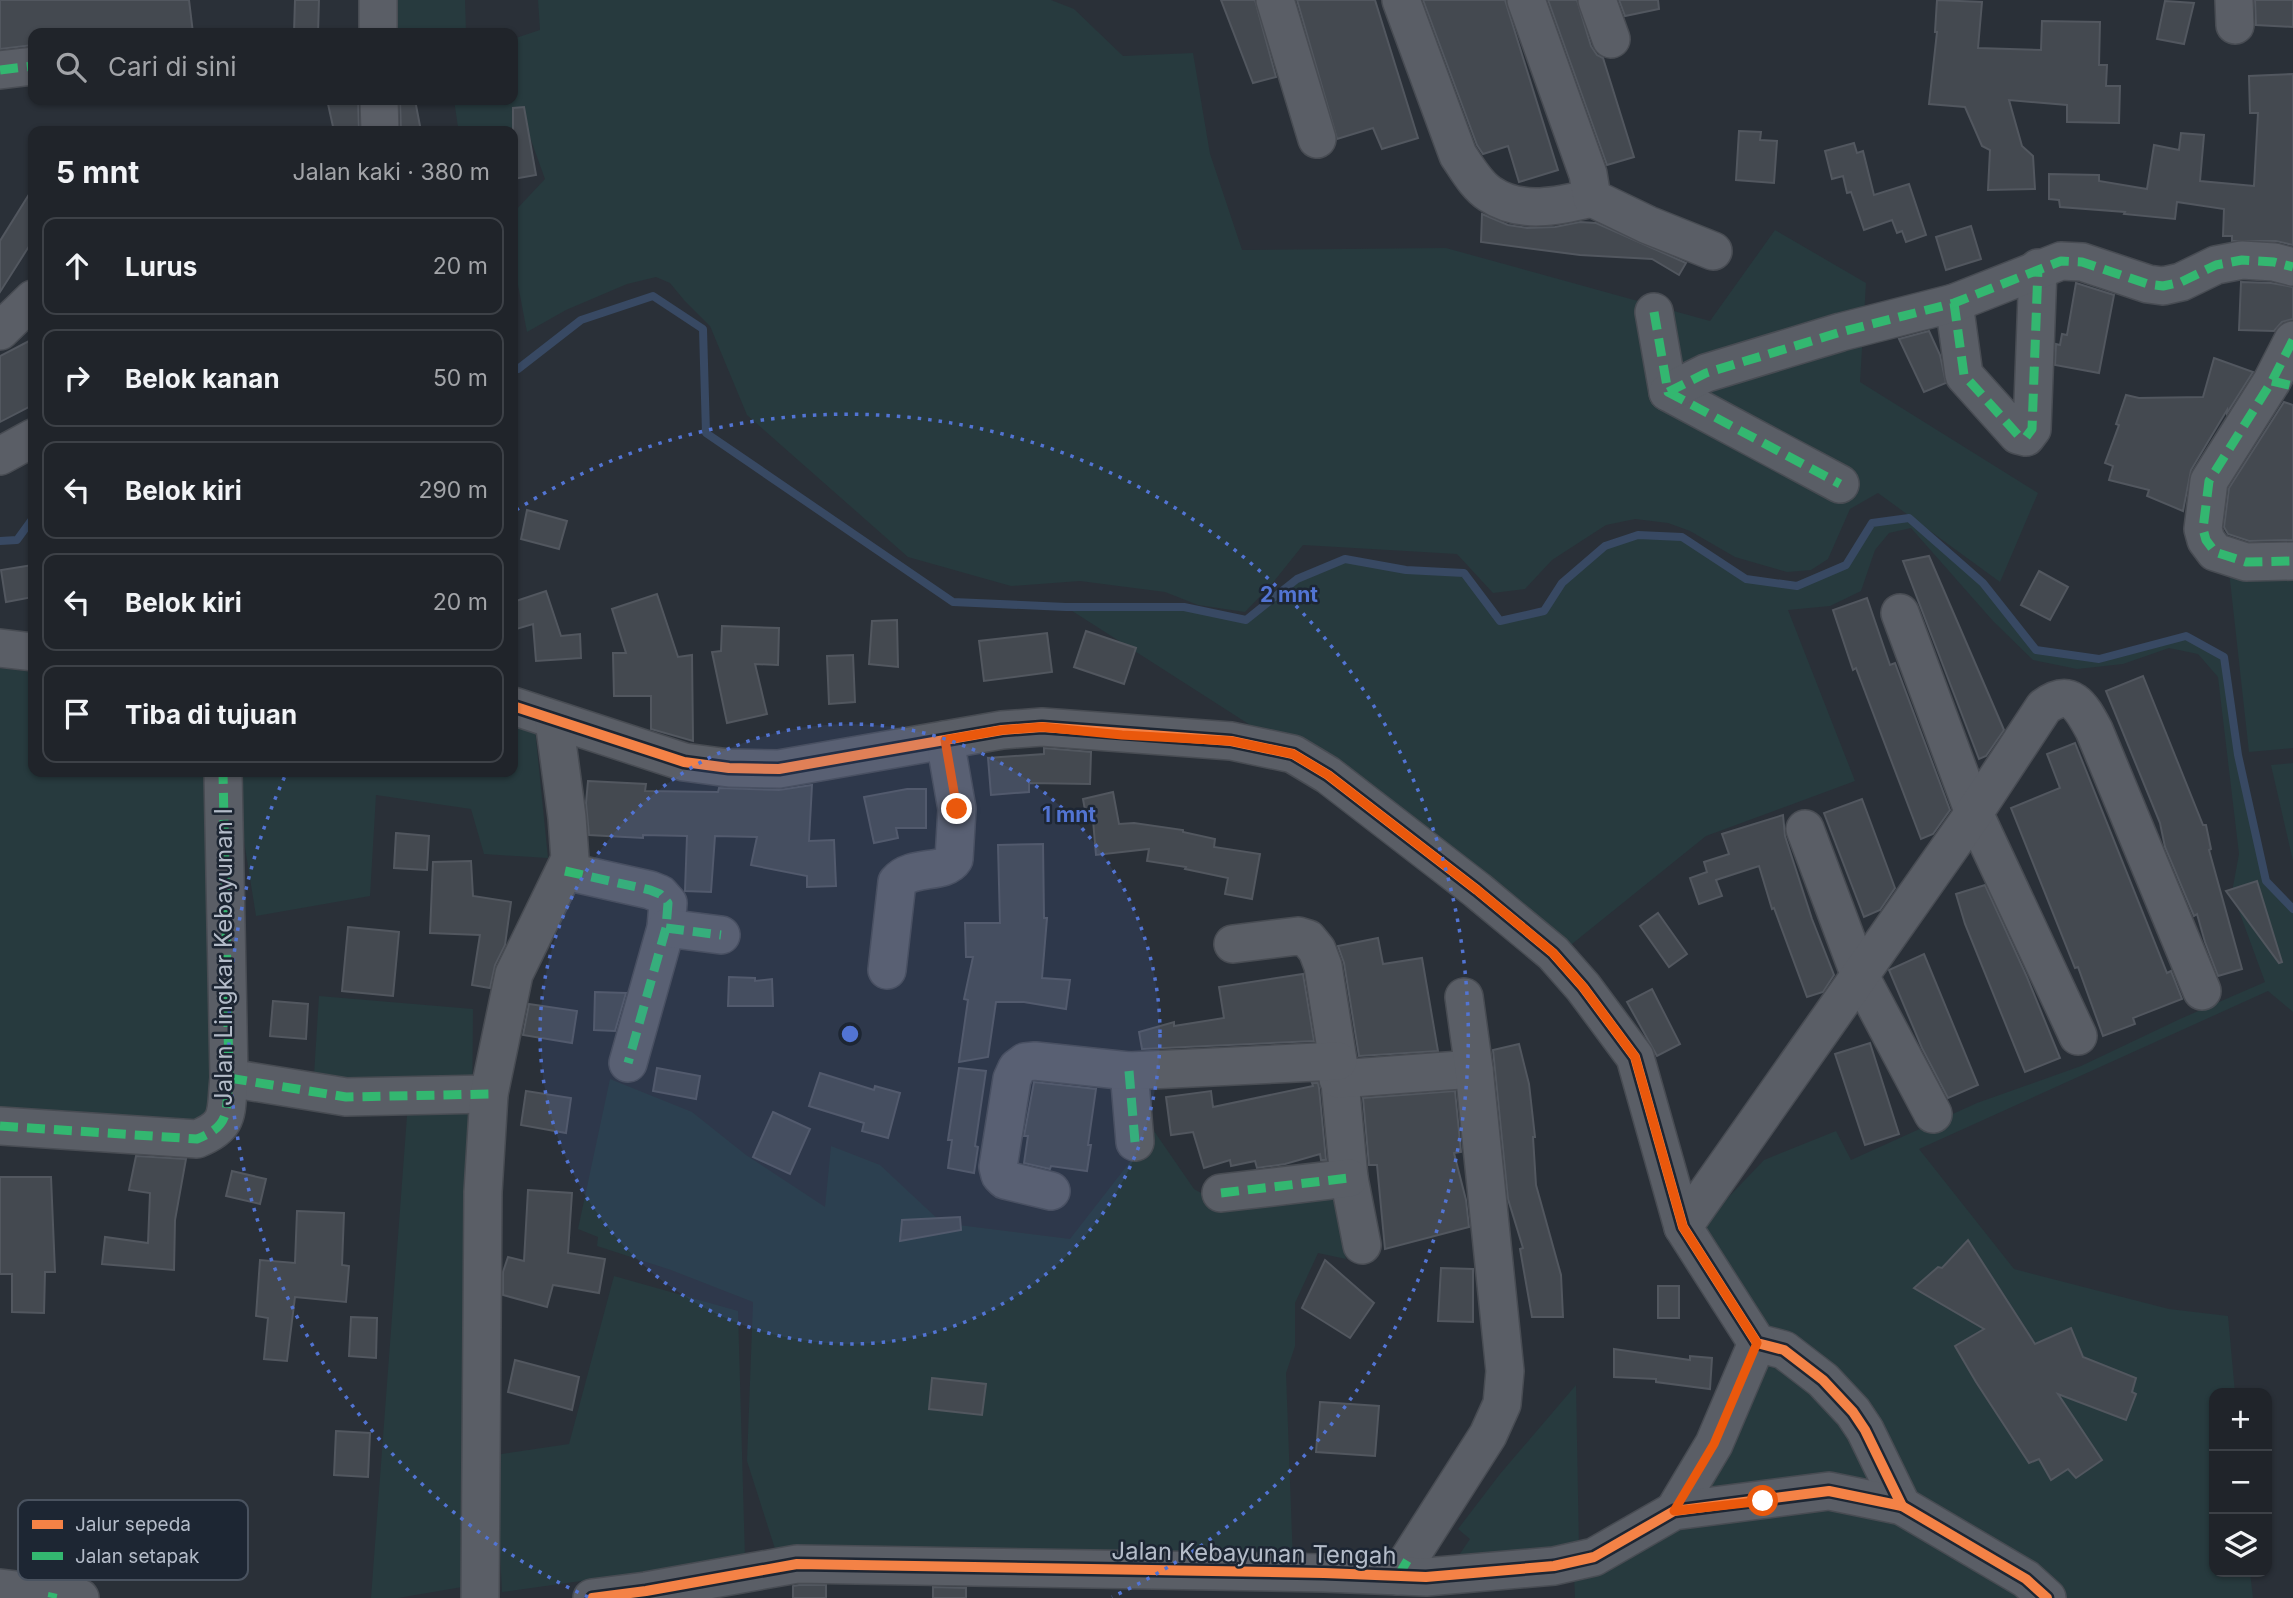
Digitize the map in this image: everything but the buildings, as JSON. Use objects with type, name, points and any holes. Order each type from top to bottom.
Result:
[{"type":"street","points":[[378,0],[378,28]]},
{"type":"street","points":[[1275,0],[1317,139]]},
{"type":"street","points":[[1401,0],[1458,155],[1471,175],[1490,194],[1522,208],[1560,206],[1592,198],[1648,225],[1713,251]]},
{"type":"street","points":[[1526,0],[1588,174],[1592,198]]},
{"type":"street","points":[[1597,0],[1611,39]]},
{"type":"street","points":[[0,69],[28,66]]},
{"type":"street","points":[[379,105],[380,126]]},
{"type":"street","points":[[1668,392],[1706,373],[1841,332],[1954,303],[2061,261],[2082,262],[2148,284],[2163,286],[2181,282],[2216,265],[2242,260],[2274,262],[2293,267]]},
{"type":"street","points":[[1954,303],[1964,375],[2018,435],[2026,437],[2032,429],[2038,268]]},
{"type":"street","points":[[0,331],[28,304]]},
{"type":"street","points":[[1654,312],[1668,392]]},
{"type":"street","points":[[2293,340],[2283,383],[2209,481],[2203,529],[2206,540],[2215,552],[2246,562],[2293,561]]},
{"type":"street","points":[[1668,392],[1840,484]]},
{"type":"street","points":[[0,456],[28,441]]},
{"type":"street","points":[[1900,613],[1974,813],[2078,1036]]},
{"type":"street","points":[[0,648],[28,651]]},
{"type":"street","points":[[1683,1227],[1974,813],[2044,707],[2054,699],[2066,698],[2075,702],[2094,730],[2202,991]]},
{"type":"street","points":[[518,708],[684,762],[729,768],[779,769],[1002,730],[1042,727],[1231,741],[1293,754],[1328,775],[1477,890],[1553,953],[1583,987],[1635,1057],[1683,1227],[1757,1343],[1784,1350],[1823,1380],[1853,1412],[1865,1430],[1902,1506],[2026,1579],[2047,1598]]},
{"type":"street","points":[[480,1598],[483,1192],[489,1094],[514,974],[570,859],[554,719]]},
{"type":"street","points":[[887,970],[897,881],[908,873],[948,866],[954,859],[957,809],[945,740]]},
{"type":"street","name":"Jalan Lingkar Kebayunan I","points":[[0,1126],[197,1139],[215,1132],[223,1124],[229,1078],[223,777]]},
{"type":"street","points":[[1805,829],[1860,975],[1933,1114]]},
{"type":"street","points":[[565,871],[660,894],[668,904],[666,928],[650,992],[628,1063]]},
{"type":"street","points":[[666,928],[721,935]]},
{"type":"street","points":[[1233,944],[1298,936],[1308,939],[1317,950],[1323,967],[1338,1070],[1349,1178],[1362,1245]]},
{"type":"street","points":[[1416,1579],[1502,1404],[1505,1371],[1464,997]]},
{"type":"street","points":[[1051,1191],[1005,1180],[998,1167],[1012,1079],[1017,1068],[1025,1062],[1129,1071],[1474,1069]]},
{"type":"street","points":[[1129,1071],[1135,1142]]},
{"type":"street","points":[[229,1078],[346,1097],[489,1094]]},
{"type":"street","points":[[1221,1193],[1349,1178]]},
{"type":"street","name":"Jalan Kebayunan Tengah","points":[[1674,1511],[1714,1444],[1757,1343]]},
{"type":"street","name":"Jalan Kebayunan Tengah","points":[[592,1598],[647,1595],[797,1564],[909,1583],[1324,1585],[1416,1579],[1554,1566],[1594,1557],[1674,1511],[1829,1491],[1902,1506]]},
{"type":"street","points":[[0,1588],[61,1596]]},
{"type":"green space","points":[[389,0],[465,0],[466,28],[392,28]]},
{"type":"green space","points":[[538,0],[1051,0],[1074,9],[1123,56],[1193,53],[1210,154],[1242,250],[1446,248],[1710,321],[1775,230],[1866,283],[1860,382],[2038,493],[2000,582],[1878,493],[1850,509],[1828,559],[1811,570],[1787,572],[1735,557],[1690,531],[1668,523],[1635,519],[1606,525],[1552,560],[1525,589],[1493,593],[1457,554],[1303,545],[1245,612],[1198,605],[1165,592],[1080,581],[1011,586],[908,557],[747,415],[710,326],[670,283],[656,277],[627,284],[566,310],[527,332],[518,285],[518,208],[545,179],[527,129],[518,129],[518,126],[458,126],[455,105],[518,105],[518,37],[540,30]]},
{"type":"green space","points":[[1909,518],[1983,583],[2036,650],[2099,659],[2186,636],[2224,657],[2238,755],[2266,881],[2293,909],[2293,1012],[2268,991],[1919,1149],[2014,1269],[2169,1309],[2228,1316],[2235,1388],[2209,1388],[2209,1577],[2251,1577],[2253,1598],[2047,1598],[2026,1579],[1902,1506],[1829,1491],[1674,1511],[1714,1444],[1757,1343],[1683,1227],[1635,1057],[1583,987],[1553,953],[1477,890],[1328,775],[1066,607],[1184,607],[1246,620],[1297,579],[1345,559],[1406,570],[1464,573],[1500,621],[1544,611],[1562,583],[1605,546],[1638,535],[1682,537],[1746,579],[1797,586],[1846,565],[1872,523]],"holes":[[[1911,528],[1993,621],[2033,660],[2077,669],[2123,664],[2169,648],[2198,654],[2218,677],[2239,854],[2232,892],[2265,982],[2081,1066],[1977,1103],[1851,1160],[1836,1131],[1764,1160],[1698,1229],[1644,1058],[1625,1013],[1567,948],[1706,836],[1855,781],[1788,610],[1830,606],[1861,591],[1875,550],[1889,533]]]},
{"type":"green space","points":[[2293,566],[2293,748],[2249,752],[2229,571]]},
{"type":"green space","points":[[0,668],[28,671],[28,777],[209,777],[215,1122],[0,1113]]},
{"type":"green space","points":[[518,724],[535,729],[548,858],[484,854],[471,809],[376,795],[370,896],[256,916],[234,777],[518,777]]},
{"type":"green space","points":[[2293,763],[2293,861],[2271,765]]},
{"type":"green space","points":[[319,996],[473,1009],[468,1586],[398,1598],[371,1598],[409,1089],[314,1075]]},
{"type":"green space","points":[[610,1079],[692,1112],[746,1155],[825,1207],[831,1146],[880,1165],[942,1223],[1070,1239],[1154,1131],[1194,1189],[1226,1207],[1333,1198],[1346,1259],[1318,1253],[1295,1303],[1295,1346],[1286,1373],[1293,1562],[776,1552],[747,1461],[753,1302],[671,1270],[597,1246],[598,1237],[578,1229]]},
{"type":"green space","points":[[614,1276],[738,1311],[745,1558],[502,1592],[495,1455],[569,1444]]},
{"type":"green space","points":[[1576,1385],[1579,1550],[1451,1567],[1470,1539],[1458,1529],[1500,1474]]},
{"type":"green space","points":[[1842,1504],[1899,1519],[1957,1560],[2021,1598],[1575,1598],[1574,1573],[1684,1526]]},
{"type":"waterway","points":[[518,369],[581,320],[653,296],[703,329],[706,433],[953,602],[1066,607],[1184,607],[1246,620],[1297,579],[1345,559],[1406,570],[1464,573],[1500,621],[1544,611],[1562,583],[1605,546],[1638,535],[1682,537],[1746,579],[1797,586],[1846,565],[1872,523],[1909,518],[1983,583],[2036,650],[2099,659],[2186,636],[2224,657],[2238,755],[2266,881],[2293,909]]},
{"type":"waterway","points":[[0,541],[17,540],[28,525]]},
{"type":"marked path","points":[[0,70],[28,67]]},
{"type":"marked path","points":[[1668,392],[1706,373],[1841,332],[1954,303],[2061,261],[2082,262],[2148,284],[2163,286],[2181,282],[2216,265],[2242,260],[2274,262],[2293,267]]},
{"type":"marked path","points":[[1954,303],[1964,375],[2018,435],[2026,437],[2032,429],[2038,268]]},
{"type":"marked path","points":[[1654,312],[1668,392],[1840,484]]},
{"type":"marked path","points":[[2293,340],[2272,381],[2209,481],[2203,529],[2206,540],[2215,552],[2246,562],[2293,561]]},
{"type":"marked path","points":[[2272,381],[2293,386]]},
{"type":"marked path","points":[[0,1126],[197,1139],[221,1123],[225,1116],[229,1078],[223,777]]},
{"type":"marked path","points":[[565,871],[650,890],[660,894],[668,903],[666,928],[628,1063]]},
{"type":"marked path","points":[[666,928],[721,935]]},
{"type":"marked path","points":[[1129,1071],[1135,1142]]},
{"type":"marked path","points":[[229,1078],[346,1097],[489,1094]]},
{"type":"marked path","points":[[1221,1193],[1349,1178]]},
{"type":"marked path","points":[[1398,1576],[1410,1556]]},
{"type":"marked path","points":[[52,1598],[53,1593]]},
{"type":"cycle path","points":[[518,708],[684,762],[729,768],[779,769],[1002,730],[1042,727],[1231,741],[1293,754],[1328,775],[1477,890],[1553,953],[1583,987],[1635,1057],[1683,1227],[1757,1343],[1784,1350],[1823,1380],[1853,1412],[1865,1430],[1902,1506]]},
{"type":"cycle path","points":[[592,1598],[797,1564],[1426,1577],[1554,1566],[1594,1557],[1674,1511],[1829,1491],[1902,1506],[2026,1579],[2047,1598]]},
{"type":"route","points":[[957,809],[945,740],[1002,730],[1042,727],[1231,741],[1293,754],[1328,775],[1477,890],[1553,953],[1583,987],[1635,1057],[1683,1227],[1757,1343],[1714,1444],[1674,1511],[1763,1501]]}]
